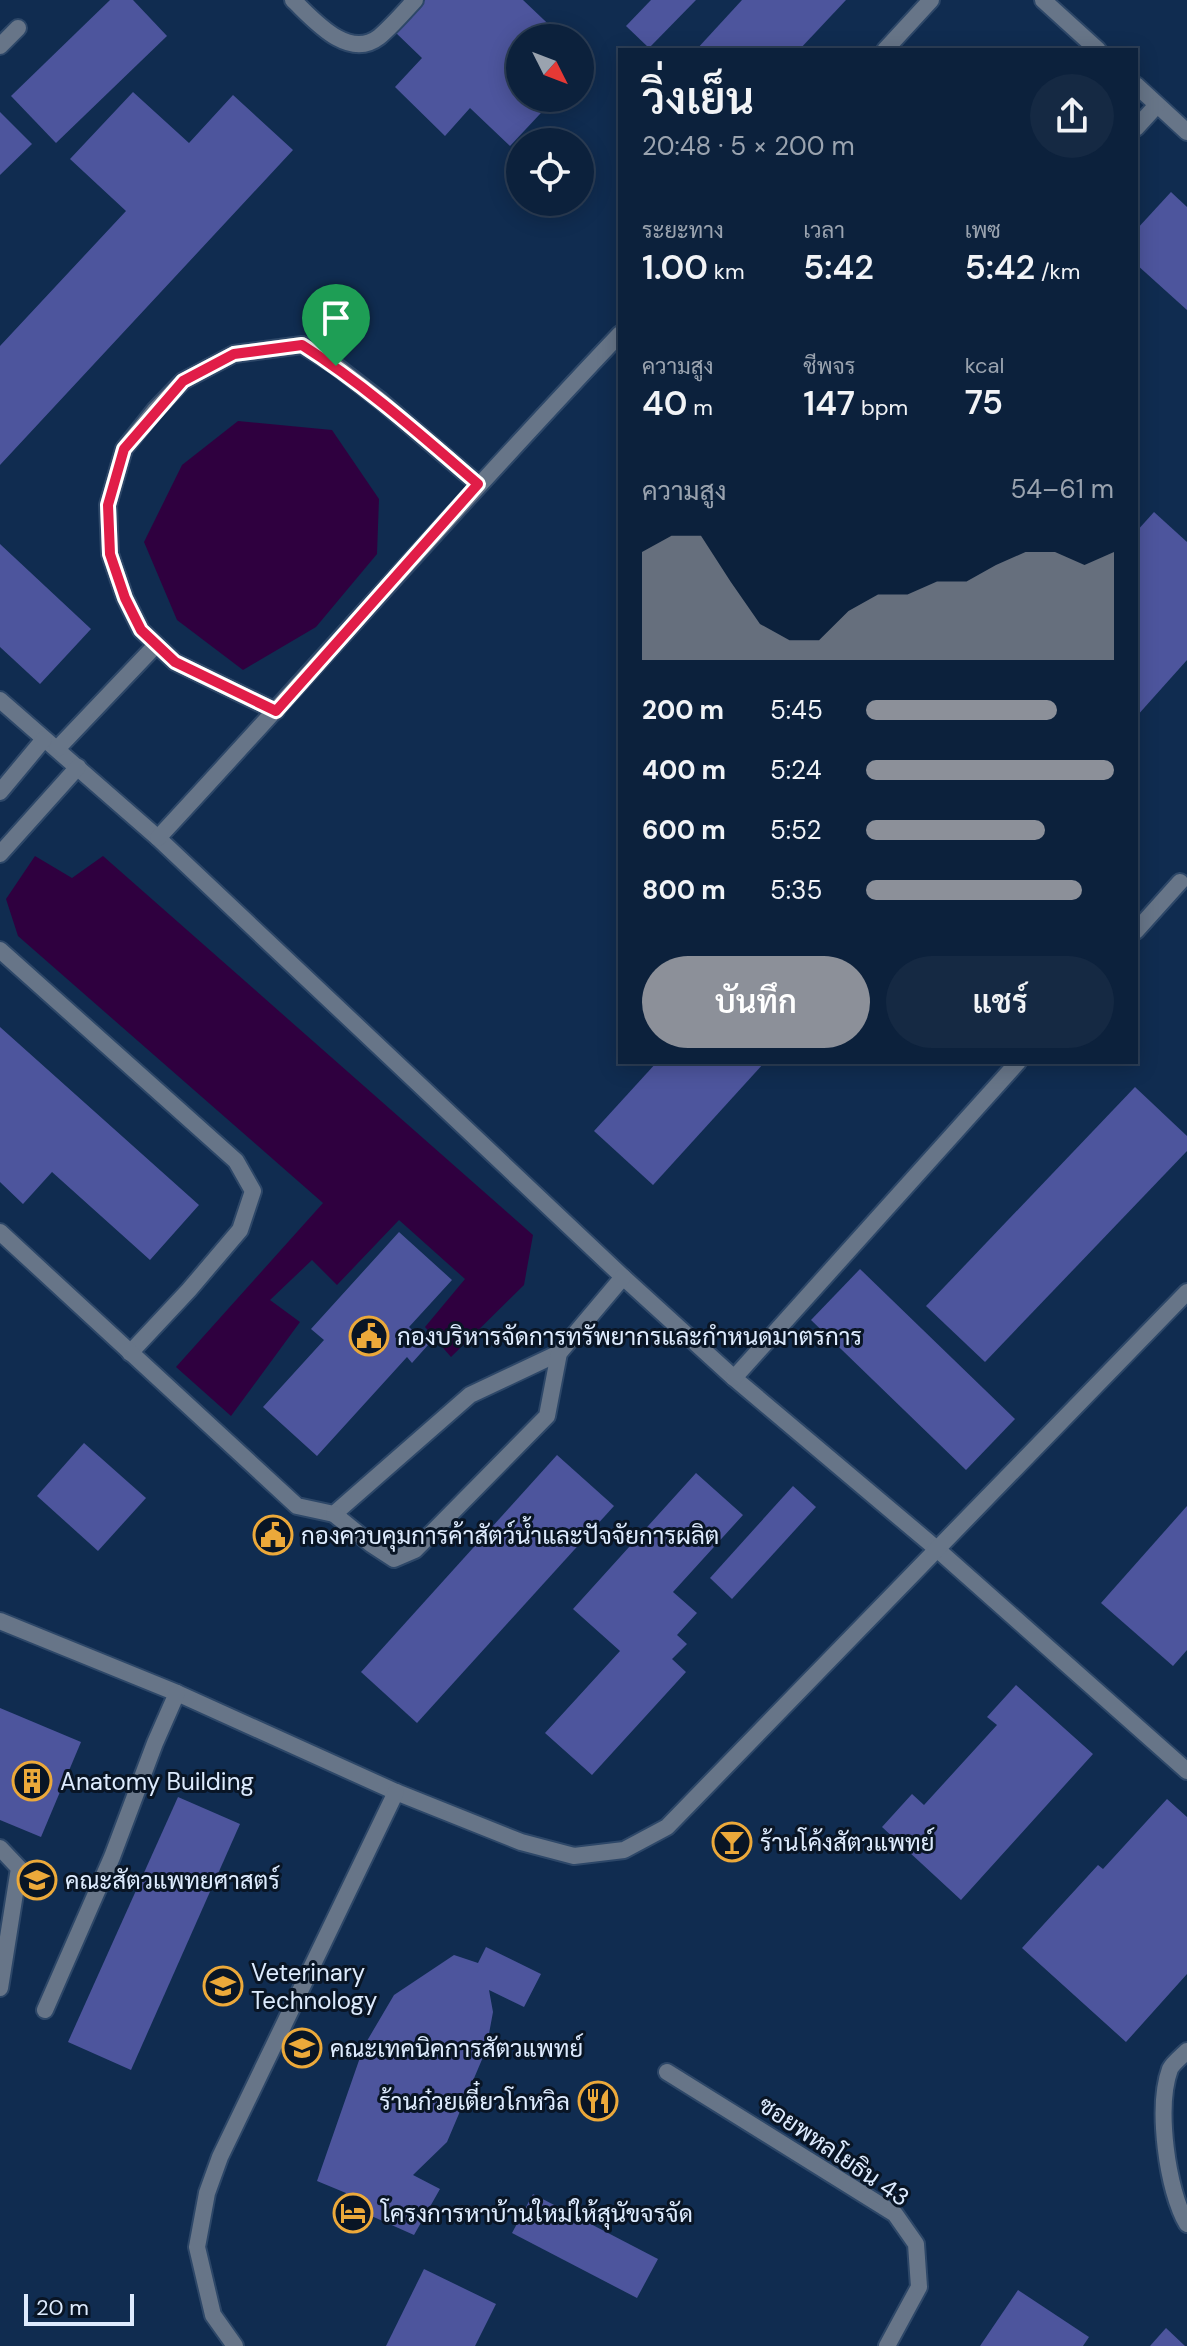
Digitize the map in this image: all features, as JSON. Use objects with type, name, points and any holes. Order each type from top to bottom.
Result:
[{"type":"street","points":[[293,0],[328,33],[351,44],[376,39],[415,0]]},
{"type":"street","points":[[887,48],[931,0]]},
{"type":"street","points":[[1043,0],[1096,48]]},
{"type":"street","points":[[0,46],[18,28]]},
{"type":"street","points":[[1138,87],[1187,132]]},
{"type":"street","points":[[1138,126],[1157,105]]},
{"type":"street","points":[[158,838],[478,484],[618,336]]},
{"type":"street","points":[[276,711],[175,662],[141,630],[125,598],[110,554],[108,505],[124,449],[155,410],[183,381],[234,354],[302,345],[336,366],[381,401],[478,484]]},
{"type":"street","points":[[0,792],[156,645]]},
{"type":"street","points":[[0,700],[158,838],[734,1378],[938,1550],[1187,1771]]},
{"type":"street","points":[[0,854],[78,767]]},
{"type":"street","points":[[1138,929],[1180,882]]},
{"type":"street","points":[[0,950],[236,1161],[253,1191],[240,1230],[130,1353]]},
{"type":"street","points":[[734,1378],[1016,1064]]},
{"type":"street","points":[[0,1232],[297,1506],[334,1514],[394,1559],[415,1550],[547,1416],[559,1353]]},
{"type":"street","points":[[334,1514],[470,1395],[559,1353],[623,1277]]},
{"type":"street","points":[[0,1621],[177,1693],[396,1792],[521,1842],[574,1856],[624,1850],[667,1827],[1187,1292]]},
{"type":"street","points":[[45,2010],[112,1857],[177,1693]]},
{"type":"street","points":[[235,2346],[213,2315],[197,2247],[207,2193],[220,2157],[396,1792]]},
{"type":"street","points":[[0,1848],[19,1868],[0,1988]]},
{"type":"street","points":[[1187,2051],[1170,2067],[1163,2114],[1179,2210],[1187,2224]]},
{"type":"street","name":"ซอยพหลโยธิน 43","points":[[667,2072],[895,2214],[916,2244],[919,2287],[887,2346]]},
{"type":"shaded area","points":[[238,421],[332,430],[379,499],[377,554],[316,627],[243,670],[177,620],[144,542],[182,465]]},
{"type":"shaded area","points":[[35,856],[72,878],[103,856],[533,1235],[524,1285],[451,1357],[425,1327],[465,1279],[399,1220],[337,1285],[312,1260],[270,1300],[300,1322],[231,1416],[176,1367],[323,1203],[18,936],[6,899]]},
{"type":"building","points":[[110,0],[133,0],[167,36],[56,143],[11,96]]},
{"type":"building","points":[[425,0],[523,0],[548,24],[506,24],[506,112],[542,112],[527,128],[506,128],[506,142],[470,108],[445,136],[395,87],[422,58],[395,32]]},
{"type":"building","points":[[651,0],[696,0],[649,48],[626,26]]},
{"type":"building","points":[[742,0],[846,0],[801,48],[698,48]]},
{"type":"building","points":[[133,92],[189,143],[233,95],[293,150],[0,465],[0,346],[126,211],[70,159]]},
{"type":"building","points":[[0,112],[32,144],[0,175]]},
{"type":"building","points":[[1171,192],[1187,207],[1187,310],[1138,266],[1138,228]]},
{"type":"building","points":[[1154,512],[1187,542],[1187,660],[1138,715],[1138,530]]},
{"type":"building","points":[[0,544],[91,629],[40,684],[0,647]]},
{"type":"building","points":[[0,1027],[199,1205],[150,1260],[52,1172],[23,1204],[0,1182]]},
{"type":"building","points":[[655,1064],[763,1064],[653,1185],[594,1131]]},
{"type":"building","points":[[1135,1087],[1187,1136],[1187,1151],[985,1362],[926,1306]]},
{"type":"building","points":[[399,1232],[452,1280],[409,1327],[428,1345],[412,1363],[407,1357],[317,1456],[263,1407],[324,1340],[311,1329]]},
{"type":"building","points":[[860,1269],[1015,1419],[966,1470],[811,1320]]},
{"type":"building","points":[[84,1443],[146,1498],[98,1551],[37,1496]]},
{"type":"building","points":[[557,1455],[614,1506],[417,1723],[361,1672]]},
{"type":"building","points":[[696,1473],[743,1515],[673,1592],[697,1613],[677,1635],[687,1644],[672,1659],[686,1672],[592,1775],[545,1733],[620,1651],[573,1609]]},
{"type":"building","points":[[793,1486],[816,1507],[732,1599],[710,1578]]},
{"type":"building","points":[[1187,1506],[1187,1650],[1173,1666],[1101,1603]]},
{"type":"building","points":[[1016,1685],[1093,1754],[961,1900],[882,1827],[912,1794],[924,1805],[997,1725],[987,1717]]},
{"type":"building","name":"Anatomy Building","points":[[0,1708],[81,1742],[41,1837],[0,1820]]},
{"type":"building","points":[[178,1797],[240,1824],[131,2070],[68,2042]]},
{"type":"building","points":[[1167,1799],[1187,1817],[1187,1974],[1126,2042],[1022,1948],[1098,1865],[1103,1869]]},
{"type":"building","points":[[486,1947],[541,1974],[524,2007],[489,1990],[493,2012],[486,2050],[447,2142],[413,2175],[440,2189],[414,2235],[340,2202],[346,2193],[317,2181],[364,2046],[394,1995],[454,1955],[478,1963]]},
{"type":"building","points":[[533,2194],[658,2259],[637,2298],[512,2233]]},
{"type":"building","points":[[424,2269],[496,2304],[475,2346],[386,2346]]},
{"type":"building","points":[[1018,2290],[1089,2337],[1083,2346],[980,2346]]},
{"type":"building","points":[[1166,2328],[1185,2346],[1150,2346]]},
{"type":"place","name":"กองบริหารจัดการทรัพยากรและกำหนดมาตรการ","points":[[369,1336]]},
{"type":"place","name":"กองควบคุมการค้าสัตว์น้ำและปัจจัยการผลิต","points":[[273,1535]]},
{"type":"place","name":"Anatomy Building","points":[[32,1781]]},
{"type":"place","name":"ร้านโค้งสัตวแพทย์","points":[[732,1842]]},
{"type":"place","name":"คณะสัตวแพทยศาสตร์","points":[[37,1880]]},
{"type":"place","name":"Veterinary Technology","points":[[223,1986]]},
{"type":"place","name":"คณะเทคนิคการสัตวแพทย์","points":[[302,2048]]},
{"type":"place","name":"ร้านก๋วยเตี๋ยวโกหวิล","points":[[598,2101]]},
{"type":"place","name":"โครงการหาบ้านใหม่ให้สุนัขจรจัด","points":[[353,2213]]},
{"type":"route","points":[[302,345],[336,366],[478,484],[276,711],[175,662],[141,630],[125,598],[110,554],[108,505],[124,449],[183,381],[234,354],[265,348],[302,345]]}]
